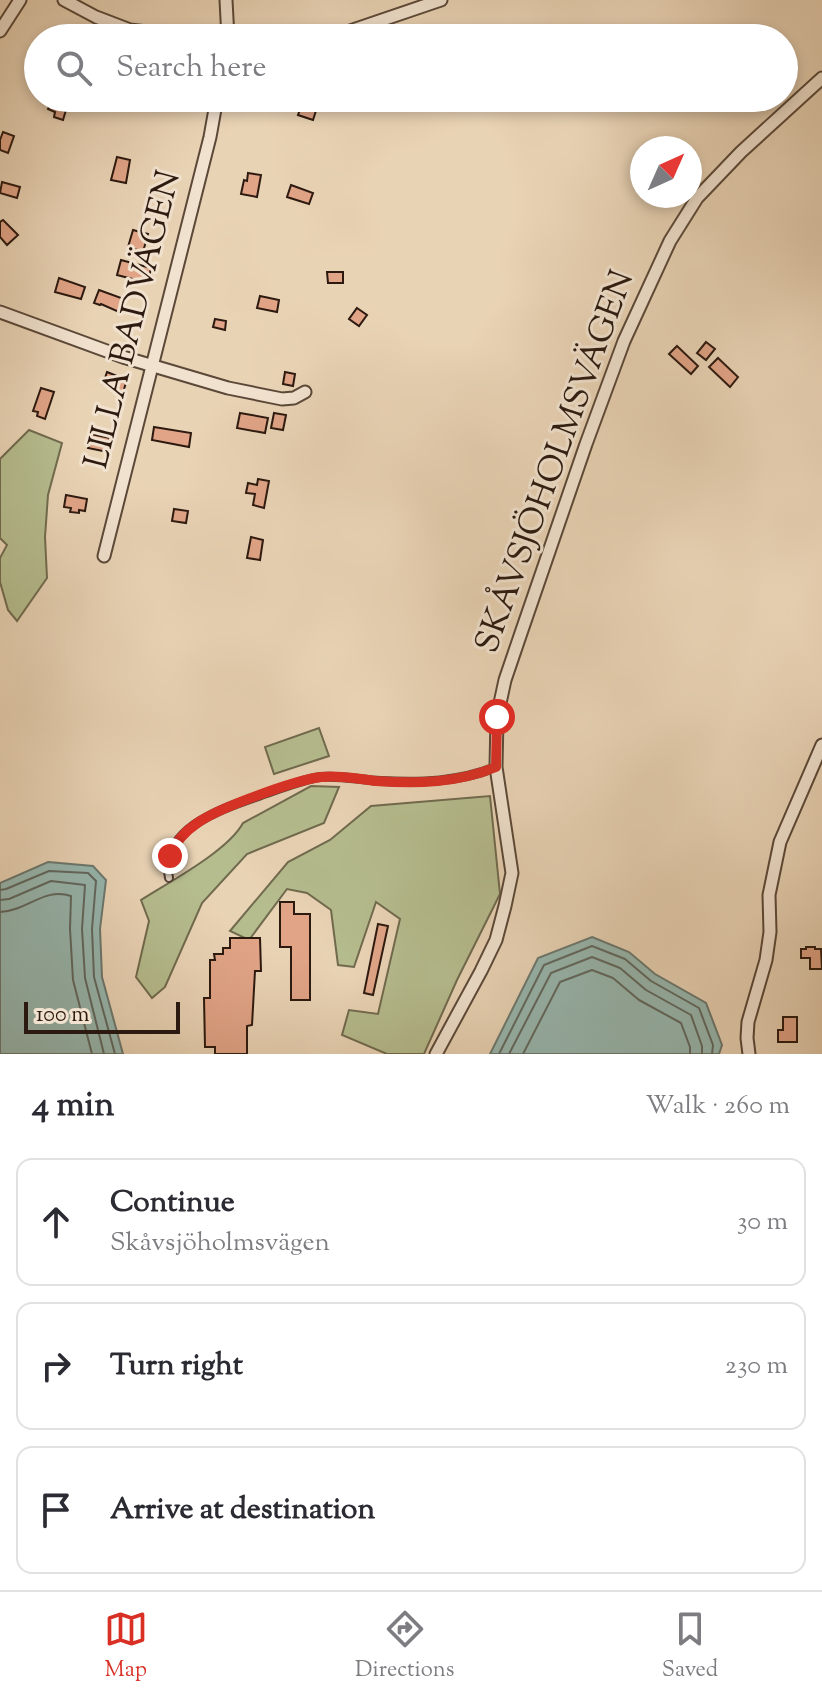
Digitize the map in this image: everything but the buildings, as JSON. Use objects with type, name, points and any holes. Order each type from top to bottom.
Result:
[{"type":"street","points":[[0,31],[20,0]]},
{"type":"street","points":[[64,0],[114,24]]},
{"type":"street","points":[[226,0],[227,24]]},
{"type":"street","points":[[370,24],[441,0]]},
{"type":"street","name":"SKÅVSJÖHOLMSVÄGEN","points":[[798,100],[822,78]]},
{"type":"street","name":"LILLA BADVÄGEN","points":[[104,556],[214,112]]},
{"type":"street","name":"SKÅVSJÖHOLMSVÄGEN","points":[[436,1054],[496,940],[505,906],[512,873],[496,767],[497,717],[505,680],[624,341],[670,241],[697,198],[785,112]]},
{"type":"street","points":[[0,312],[123,357],[228,388],[275,398],[294,398],[305,392]]},
{"type":"street","points":[[749,1054],[748,1022],[766,960],[770,932],[769,895],[780,842],[822,745]]},
{"type":"lane","points":[[169,878],[168,864],[175,845],[196,824],[219,811],[293,784],[337,776],[380,781],[448,781],[496,767]]},
{"type":"green space","points":[[29,430],[62,443],[48,495],[45,537],[47,578],[17,621],[8,610],[0,582],[0,558],[7,545],[0,538],[0,459]]},
{"type":"green space","points":[[319,728],[329,756],[274,774],[265,747]]},
{"type":"green space","points":[[311,786],[339,787],[324,823],[247,854],[202,903],[165,987],[152,998],[136,977],[149,921],[141,900],[212,855],[243,823]]},
{"type":"green space","points":[[490,796],[500,894],[424,1054],[387,1054],[342,1035],[349,1010],[378,1014],[400,919],[376,902],[354,967],[338,965],[331,910],[307,893],[287,889],[249,940],[230,931],[288,862],[330,840],[371,806]]},
{"type":"water","points":[[48,862],[93,866],[106,880],[100,929],[102,977],[123,1054],[0,1054],[0,883]]},
{"type":"water","points":[[592,937],[629,952],[655,974],[706,1003],[722,1045],[719,1054],[490,1054],[538,958]]},
{"type":"route","points":[[170,856],[187,831],[204,818],[310,779],[337,776],[380,781],[448,781],[496,767],[497,717]]}]
